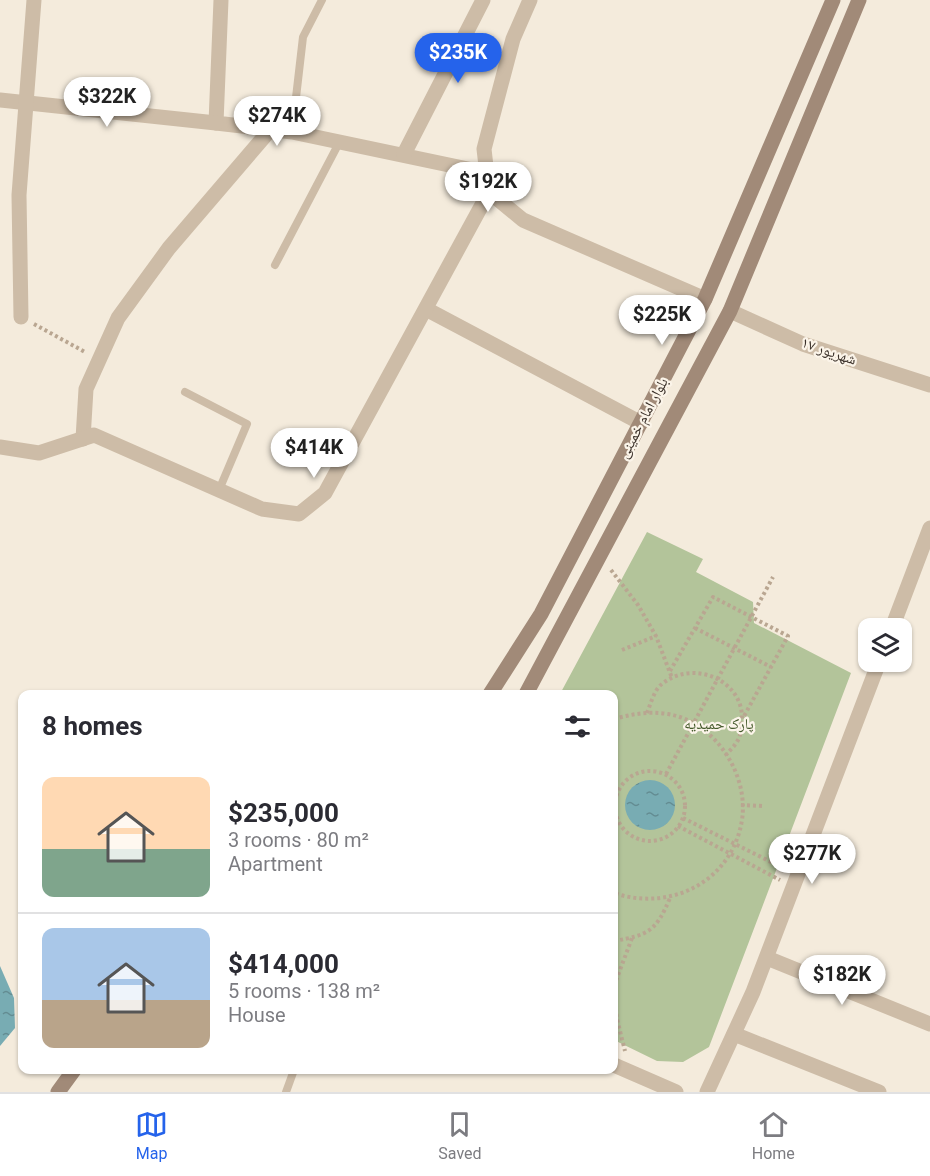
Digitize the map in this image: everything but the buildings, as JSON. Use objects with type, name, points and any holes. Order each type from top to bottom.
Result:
[{"type":"main road","name":"بلوار امام خمینی","points":[[493,690],[541,614],[705,299],[833,0]]},
{"type":"main road","name":"بلوار امام خمینی","points":[[528,690],[730,311],[859,0]]},
{"type":"main road","points":[[58,1092],[71,1074]]},
{"type":"street","points":[[21,316],[19,195],[34,0]]},
{"type":"street","points":[[216,123],[221,0]]},
{"type":"street","points":[[404,154],[483,0]]},
{"type":"street","points":[[0,447],[39,453],[94,435],[262,509],[299,514],[325,493],[489,192],[484,149],[513,39],[530,0]]},
{"type":"street","points":[[0,100],[292,132],[487,173]]},
{"type":"street","points":[[83,438],[86,389],[118,318],[156,265],[270,130]]},
{"type":"street","points":[[489,192],[523,220],[705,299]]},
{"type":"street","points":[[426,309],[641,423]]},
{"type":"street","name":"۱۷ شهریور","points":[[730,311],[803,344],[930,385]]},
{"type":"street","points":[[896,618],[930,528]]},
{"type":"street","points":[[707,1092],[766,958],[875,672]]},
{"type":"street","points":[[766,958],[930,1024]]},
{"type":"street","points":[[734,1034],[879,1092]]},
{"type":"street","points":[[618,1067],[676,1092]]},
{"type":"lane","points":[[292,132],[303,38],[322,0]]},
{"type":"lane","points":[[275,266],[340,141]]},
{"type":"lane","points":[[185,392],[247,424],[219,490]]},
{"type":"lane","points":[[286,1092],[293,1074]]},
{"type":"path","points":[[21,316],[99,359]]},
{"type":"path","points":[[600,556],[638,604],[656,636],[672,678]]},
{"type":"path","points":[[666,774],[773,577]]},
{"type":"path","points":[[669,671],[713,597],[788,636],[743,718],[739,739],[726,755]]},
{"type":"path","points":[[695,628],[771,667]]},
{"type":"path","points":[[622,650],[656,636]]},
{"type":"path","points":[[648,713],[653,696],[661,684],[686,674],[704,674],[718,678],[729,685],[738,698],[743,718]]},
{"type":"path","points":[[618,718],[641,712],[669,714],[693,723],[717,742],[733,765],[739,783],[742,820],[734,844],[718,870],[696,887],[670,898],[642,900],[618,894]]},
{"type":"path","points":[[618,788],[624,780],[638,771],[654,770],[666,774],[680,787],[685,802],[683,818],[675,831],[661,840],[645,842],[630,836],[618,822]]},
{"type":"path","points":[[741,805],[762,806]]},
{"type":"path","points":[[683,818],[734,844],[796,882]]},
{"type":"path","points":[[678,826],[729,853],[796,882]]},
{"type":"path","points":[[618,940],[632,938],[653,929],[662,918],[670,898]]},
{"type":"path","points":[[618,977],[632,938]]},
{"type":"path","points":[[618,1023],[630,1073]]},
{"type":"green space","name":"پارک حمیدیه","points":[[647,532],[703,559],[696,572],[753,602],[754,623],[851,673],[709,1047],[683,1062],[657,1061],[618,1042],[618,690],[562,690]]},
{"type":"water","points":[[650,780],[659,782],[670,791],[675,805],[673,814],[664,825],[650,830],[641,828],[630,819],[625,805],[627,796],[636,785]]},
{"type":"water","points":[[0,966],[14,998],[15,1028],[0,1046]]}]
